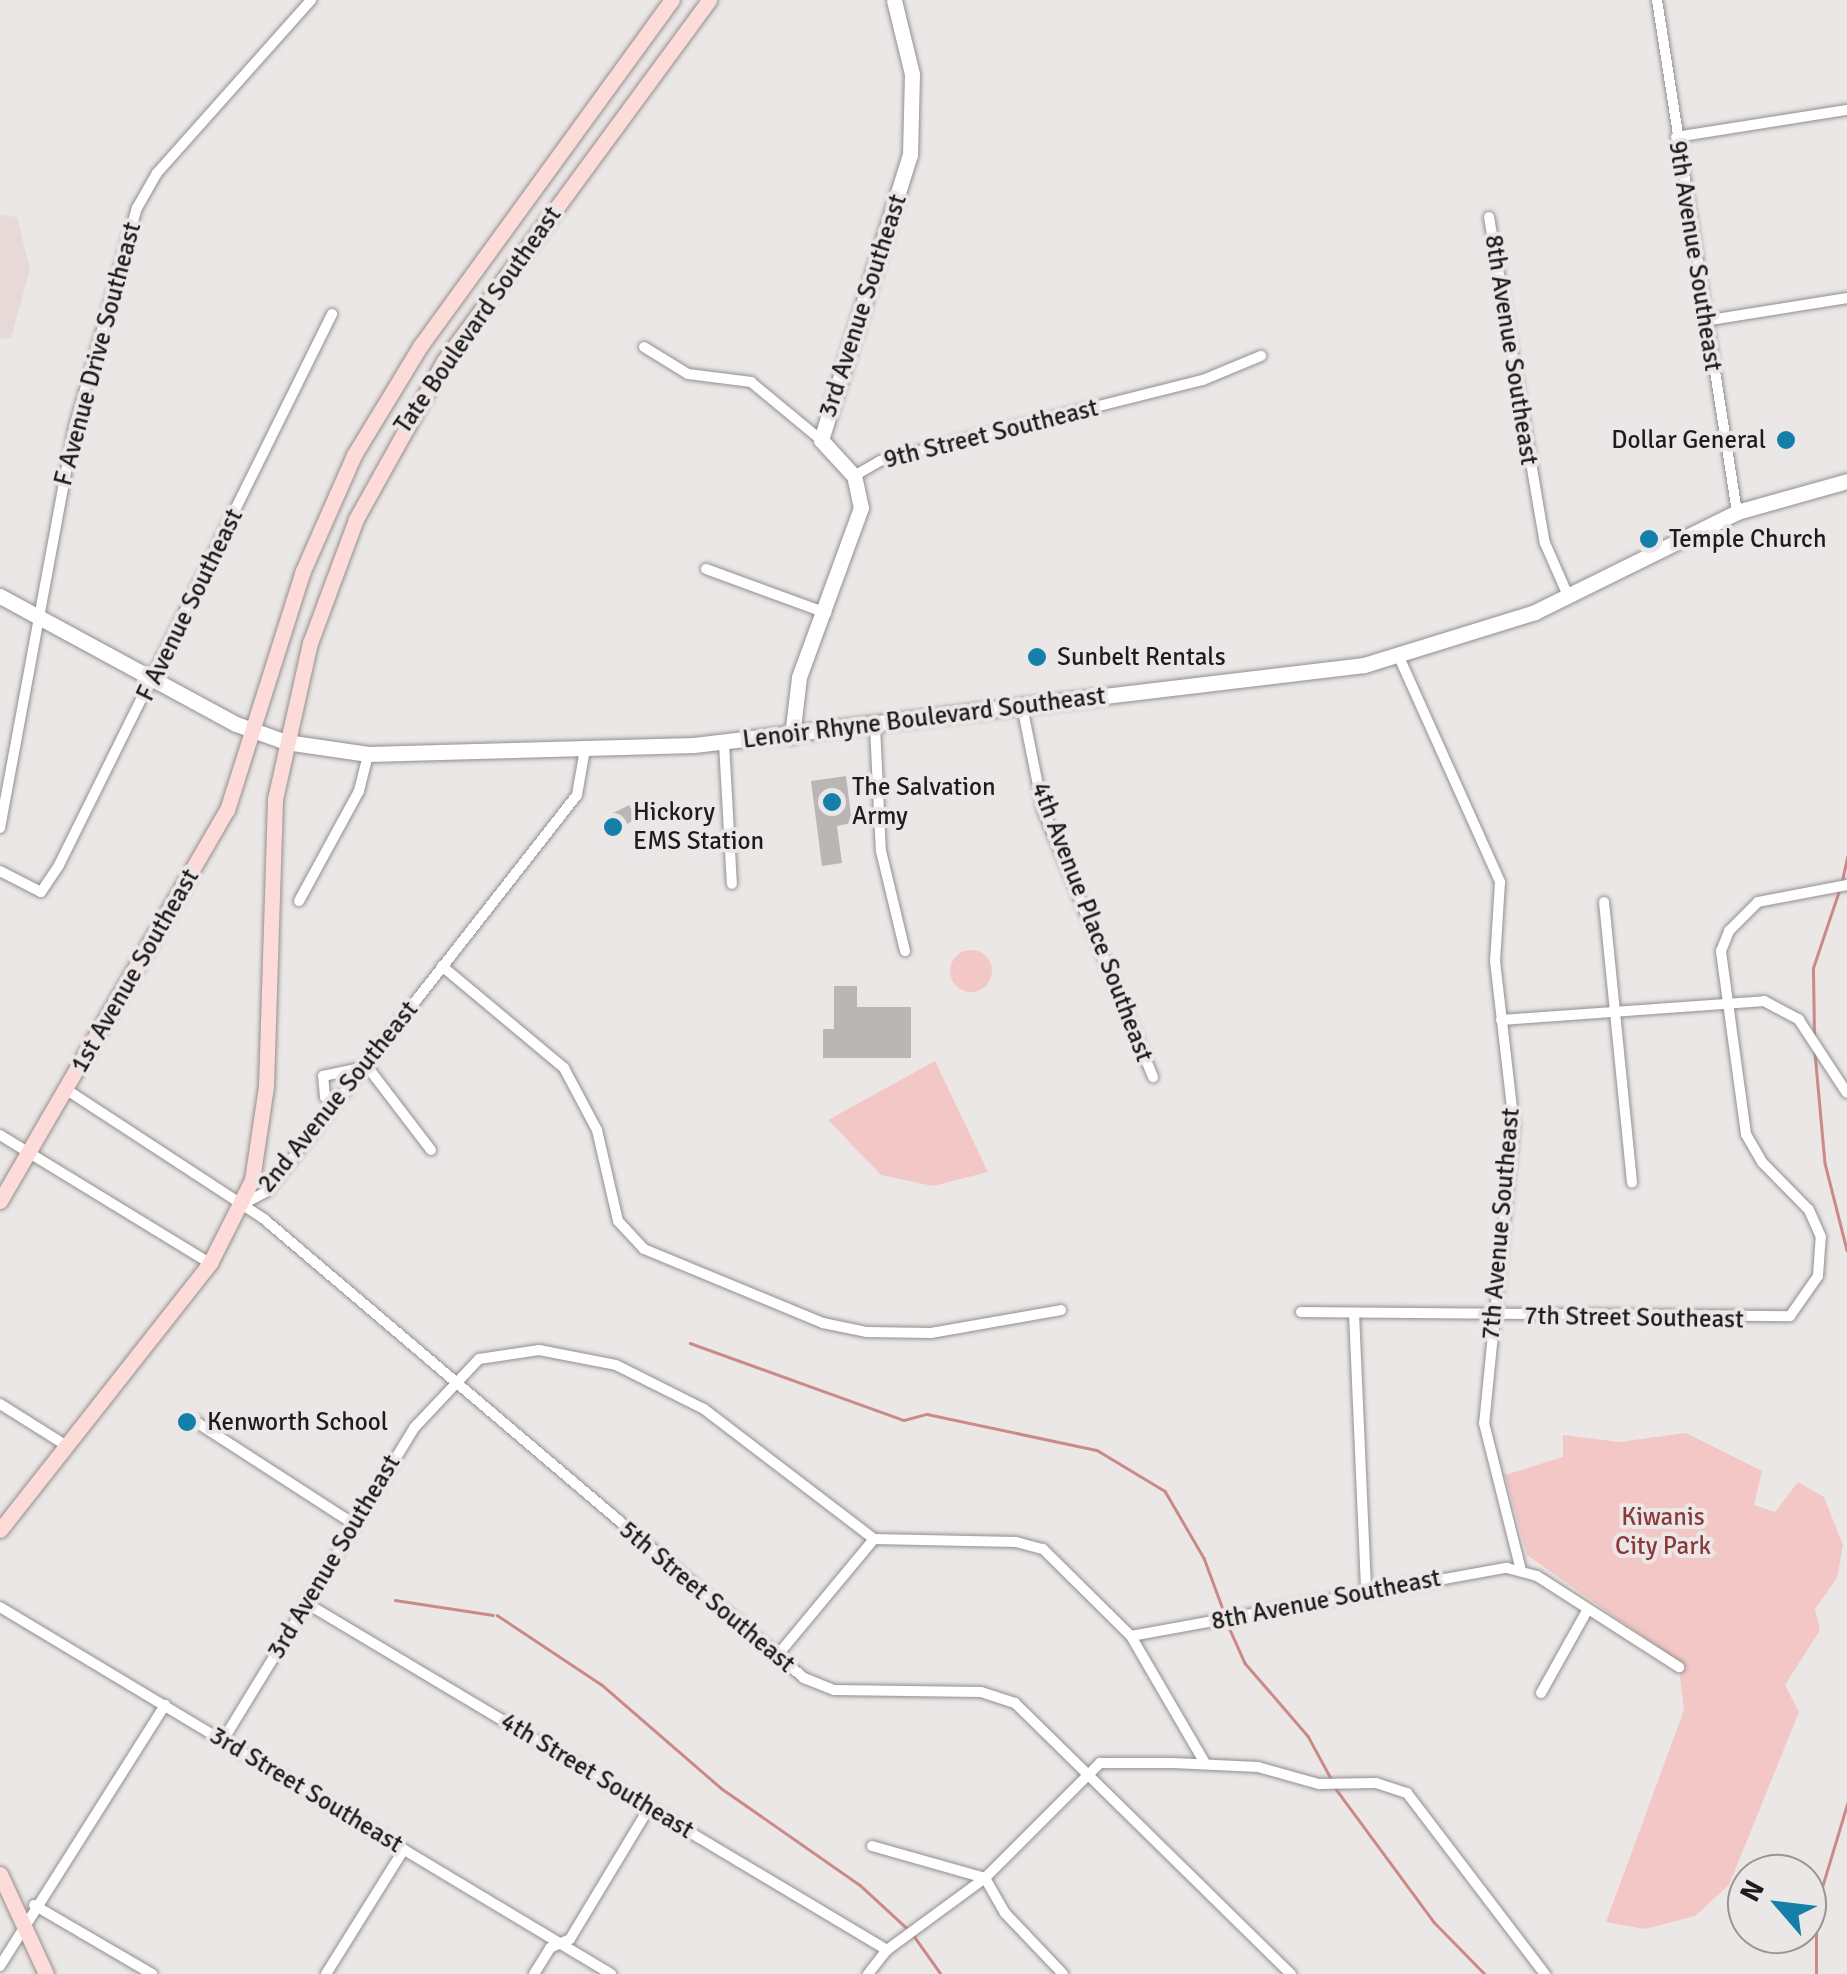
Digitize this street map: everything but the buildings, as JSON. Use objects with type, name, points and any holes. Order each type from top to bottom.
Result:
[{"type":"main road","name":"Tate Boulevard Southeast","points":[[256,734],[302,573],[387,398],[672,0]]},
{"type":"main road","name":"Tate Boulevard Southeast","points":[[243,1204],[264,1109],[268,865],[286,742],[334,569],[398,434],[709,0]]},
{"type":"main road","name":"3rd Avenue Southeast","points":[[821,440],[906,172],[912,74],[894,0]]},
{"type":"main road","name":"9th Street Southeast","points":[[821,440],[854,476]]},
{"type":"main road","points":[[792,736],[792,702],[857,530],[861,500],[854,476]]},
{"type":"main road","name":"Lenoir Rhyne Boulevard Southeast","points":[[0,596],[256,734],[286,742],[368,754],[724,743],[1399,657],[1569,598],[1736,512],[1847,482]]},
{"type":"main road","name":"1st Avenue Southeast","points":[[0,1201],[222,821],[256,734]]},
{"type":"main road","name":"2nd Avenue Southeast","points":[[0,1530],[210,1262],[243,1204]]},
{"type":"main road","points":[[0,1874],[46,1974]]},
{"type":"street","name":"F Avenue Drive Southeast","points":[[0,828],[75,425],[137,208],[157,173],[311,0]]},
{"type":"street","name":"9th Avenue Southeast","points":[[1656,0],[1736,512]]},
{"type":"street","points":[[1676,136],[1847,110]]},
{"type":"street","name":"8th Avenue Southeast","points":[[1489,216],[1545,543],[1569,598]]},
{"type":"street","points":[[1704,320],[1847,298]]},
{"type":"street","name":"F Avenue Southeast","points":[[0,871],[41,892],[156,681],[332,314]]},
{"type":"street","name":"9th Street Southeast","points":[[644,347],[688,374],[751,382],[821,440]]},
{"type":"street","name":"9th Street Southeast","points":[[854,476],[880,461],[1202,380],[1261,356]]},
{"type":"street","points":[[706,570],[826,613]]},
{"type":"street","name":"7th Avenue Southeast","points":[[1399,657],[1498,871],[1501,1020],[1514,1124],[1485,1434],[1521,1570]]},
{"type":"street","name":"4th Avenue Place Southeast","points":[[1022,706],[1043,810],[1153,1078]]},
{"type":"street","points":[[876,726],[881,851],[905,951]]},
{"type":"street","points":[[724,743],[732,884]]},
{"type":"street","name":"2nd Avenue Southeast","points":[[243,1204],[267,1191],[577,794],[584,750]]},
{"type":"street","points":[[300,900],[358,791],[368,754]]},
{"type":"street","points":[[1728,1001],[1721,951],[1745,912],[1777,895],[1847,885]]},
{"type":"street","points":[[1604,902],[1632,1183]]},
{"type":"street","points":[[442,966],[564,1068],[597,1130],[618,1221],[644,1248],[823,1323],[866,1332],[931,1332],[1062,1310]]},
{"type":"street","points":[[1501,1020],[1618,1018],[1757,999],[1788,1012],[1847,1092]]},
{"type":"street","name":"7th Street Southeast","points":[[1301,1312],[1786,1318],[1812,1288],[1821,1236],[1809,1210],[1762,1162],[1746,1134],[1728,1001]]},
{"type":"street","points":[[340,1098],[325,1097],[323,1076],[366,1065],[431,1150]]},
{"type":"street","name":"5th Street Southeast","points":[[67,1090],[243,1204],[776,1657],[834,1690],[1003,1696],[1088,1774],[1290,1974]]},
{"type":"street","points":[[0,1136],[210,1262]]},
{"type":"street","points":[[1354,1313],[1366,1592]]},
{"type":"street","name":"3rd Avenue Southeast","points":[[223,1740],[406,1438],[455,1381],[479,1360],[515,1351],[616,1365],[732,1426],[874,1539]]},
{"type":"street","points":[[0,1404],[67,1446]]},
{"type":"street","points":[[192,1420],[354,1524]]},
{"type":"street","points":[[776,1657],[874,1539],[1034,1546],[1082,1580],[1132,1636],[1204,1764]]},
{"type":"street","points":[[1521,1570],[1679,1667]]},
{"type":"street","name":"8th Avenue Southeast","points":[[1132,1636],[1366,1592],[1521,1570]]},
{"type":"street","name":"4th Street Southeast","points":[[306,1603],[886,1950]]},
{"type":"street","name":"3rd Street Southeast","points":[[0,1606],[611,1974]]},
{"type":"street","points":[[1541,1693],[1588,1609]]},
{"type":"street","points":[[0,1966],[34,1904],[165,1705]]},
{"type":"street","points":[[868,1974],[886,1950],[985,1878],[1100,1764],[1204,1764],[1258,1767],[1319,1784],[1389,1784],[1422,1807],[1544,1974]]},
{"type":"street","points":[[534,1974],[560,1943],[570,1939],[649,1808]]},
{"type":"street","points":[[872,1846],[985,1878],[1005,1913],[1064,1974]]},
{"type":"street","points":[[326,1974],[404,1849]]},
{"type":"street","points":[[34,1904],[152,1974]]},
{"type":"shaded area","points":[[0,215],[17,217],[30,269],[11,338],[0,339]]},
{"type":"green space","points":[[971,950],[986,956],[992,971],[986,986],[971,992],[956,986],[950,971],[956,956]]},
{"type":"green space","points":[[935,1061],[988,1172],[933,1186],[881,1175],[828,1120]]},
{"type":"green space","name":"Kiwanis City Park","points":[[1686,1433],[1762,1471],[1754,1505],[1775,1512],[1798,1482],[1824,1497],[1843,1545],[1837,1578],[1815,1609],[1820,1630],[1785,1685],[1799,1712],[1742,1854],[1727,1854],[1727,1887],[1695,1916],[1645,1929],[1606,1922],[1684,1710],[1678,1661],[1527,1555],[1505,1475],[1563,1457],[1563,1435],[1619,1442]]},
{"type":"waterway","points":[[1842,881],[1847,858]]},
{"type":"waterway","points":[[1814,1035],[1813,968],[1840,888]]},
{"type":"waterway","points":[[1815,1053],[1825,1163],[1847,1250]]},
{"type":"waterway","points":[[690,1343],[904,1420],[927,1414],[1097,1450],[1165,1491],[1204,1558],[1226,1617]]},
{"type":"waterway","points":[[395,1600],[493,1615]]},
{"type":"waterway","points":[[497,1615],[601,1684],[721,1788],[860,1885],[909,1930]]},
{"type":"waterway","points":[[1228,1625],[1245,1663],[1308,1736],[1333,1782]]},
{"type":"waterway","points":[[1336,1789],[1434,1922],[1485,1974]]},
{"type":"waterway","points":[[1816,1974],[1816,1907],[1847,1804]]},
{"type":"waterway","points":[[914,1936],[941,1974]]},
{"type":"place","name":"Dollar General","points":[[1786,440]]},
{"type":"place","name":"Temple Church","points":[[1649,539]]},
{"type":"place","name":"Sunbelt Rentals","points":[[1037,657]]},
{"type":"place","name":"The Salvation Army","points":[[832,802]]},
{"type":"place","name":"Hickory EMS Station","points":[[613,827]]},
{"type":"place","name":"Kenworth School","points":[[187,1422]]}]
